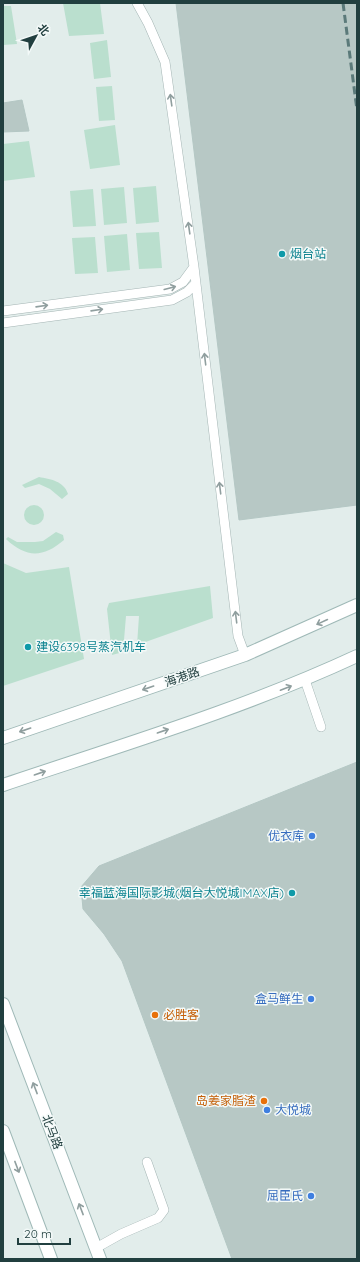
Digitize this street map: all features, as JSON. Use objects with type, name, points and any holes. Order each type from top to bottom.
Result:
[{"type":"main road","name":"海港路","points":[[3,738],[245,655],[357,605]]},
{"type":"main road","points":[[3,785],[305,680],[357,656]]},
{"type":"main road","name":"北马路","points":[[3,1004],[98,1254]]},
{"type":"main road","points":[[3,1131],[51,1259]]},
{"type":"lane","points":[[137,3],[148,23],[165,62],[194,267],[238,636],[245,655]]},
{"type":"lane","points":[[3,311],[170,289],[183,282],[194,267]]},
{"type":"lane","points":[[3,323],[172,300],[187,292],[196,284]]},
{"type":"lane","points":[[305,680],[321,727]]},
{"type":"lane","points":[[98,1254],[121,1234],[158,1218],[164,1210],[147,1162]]},
{"type":"green space","points":[[63,3],[100,3],[104,34],[69,36]]},
{"type":"green space","points":[[3,6],[11,6],[17,44],[3,45]]},
{"type":"green space","points":[[107,40],[111,77],[94,79],[90,43]]},
{"type":"green space","points":[[112,86],[115,120],[99,121],[96,87]]},
{"type":"green space","points":[[115,125],[120,165],[90,169],[84,130]]},
{"type":"green space","points":[[29,141],[35,177],[3,181],[3,144]]},
{"type":"green space","points":[[156,186],[159,222],[136,224],[133,188]]},
{"type":"green space","points":[[124,187],[127,223],[104,225],[101,189]]},
{"type":"green space","points":[[93,189],[96,226],[73,227],[70,191]]},
{"type":"green space","points":[[159,232],[162,268],[139,269],[136,233]]},
{"type":"green space","points":[[127,234],[130,270],[107,272],[104,236]]},
{"type":"green space","points":[[95,237],[98,273],[75,274],[72,238]]},
{"type":"green space","points":[[39,477],[60,483],[68,494],[62,499],[50,489],[39,484],[25,488],[22,485]]},
{"type":"green space","points":[[34,505],[41,508],[44,515],[41,522],[34,525],[27,522],[24,515],[27,508]]},
{"type":"green space","points":[[56,532],[63,535],[64,540],[42,553],[21,550],[6,539],[8,537],[17,542],[43,541]]},
{"type":"green space","points":[[3,563],[26,573],[69,567],[84,659],[3,686]]},
{"type":"green space","points":[[210,586],[213,618],[137,645],[139,616],[126,616],[123,652],[112,655],[107,609],[109,603]]},
{"type":"building","name":"烟台站","points":[[176,3],[357,3],[357,505],[239,520]]},
{"type":"building","points":[[22,100],[29,131],[3,132],[3,103]]},
{"type":"building","name":"大悦城","points":[[357,762],[357,1259],[232,1259],[122,961],[104,934],[83,909],[81,887],[99,866]]},
{"type":"railway","points":[[343,3],[357,110]]},
{"type":"place","name":"烟台站","points":[[282,254]]},
{"type":"place","name":"建设6398号蒸汽机车","points":[[28,647]]},
{"type":"place","name":"优衣库","points":[[312,836]]},
{"type":"place","name":"幸福蓝海国际影城(烟台大悦城IMAX店)","points":[[292,893]]},
{"type":"place","name":"盒马鲜生","points":[[311,999]]},
{"type":"place","name":"必胜客","points":[[155,1015]]},
{"type":"place","name":"岛姜家脂渣","points":[[264,1101]]},
{"type":"place","name":"大悦城","points":[[267,1110]]},
{"type":"place","name":"屈臣氏","points":[[311,1196]]}]
